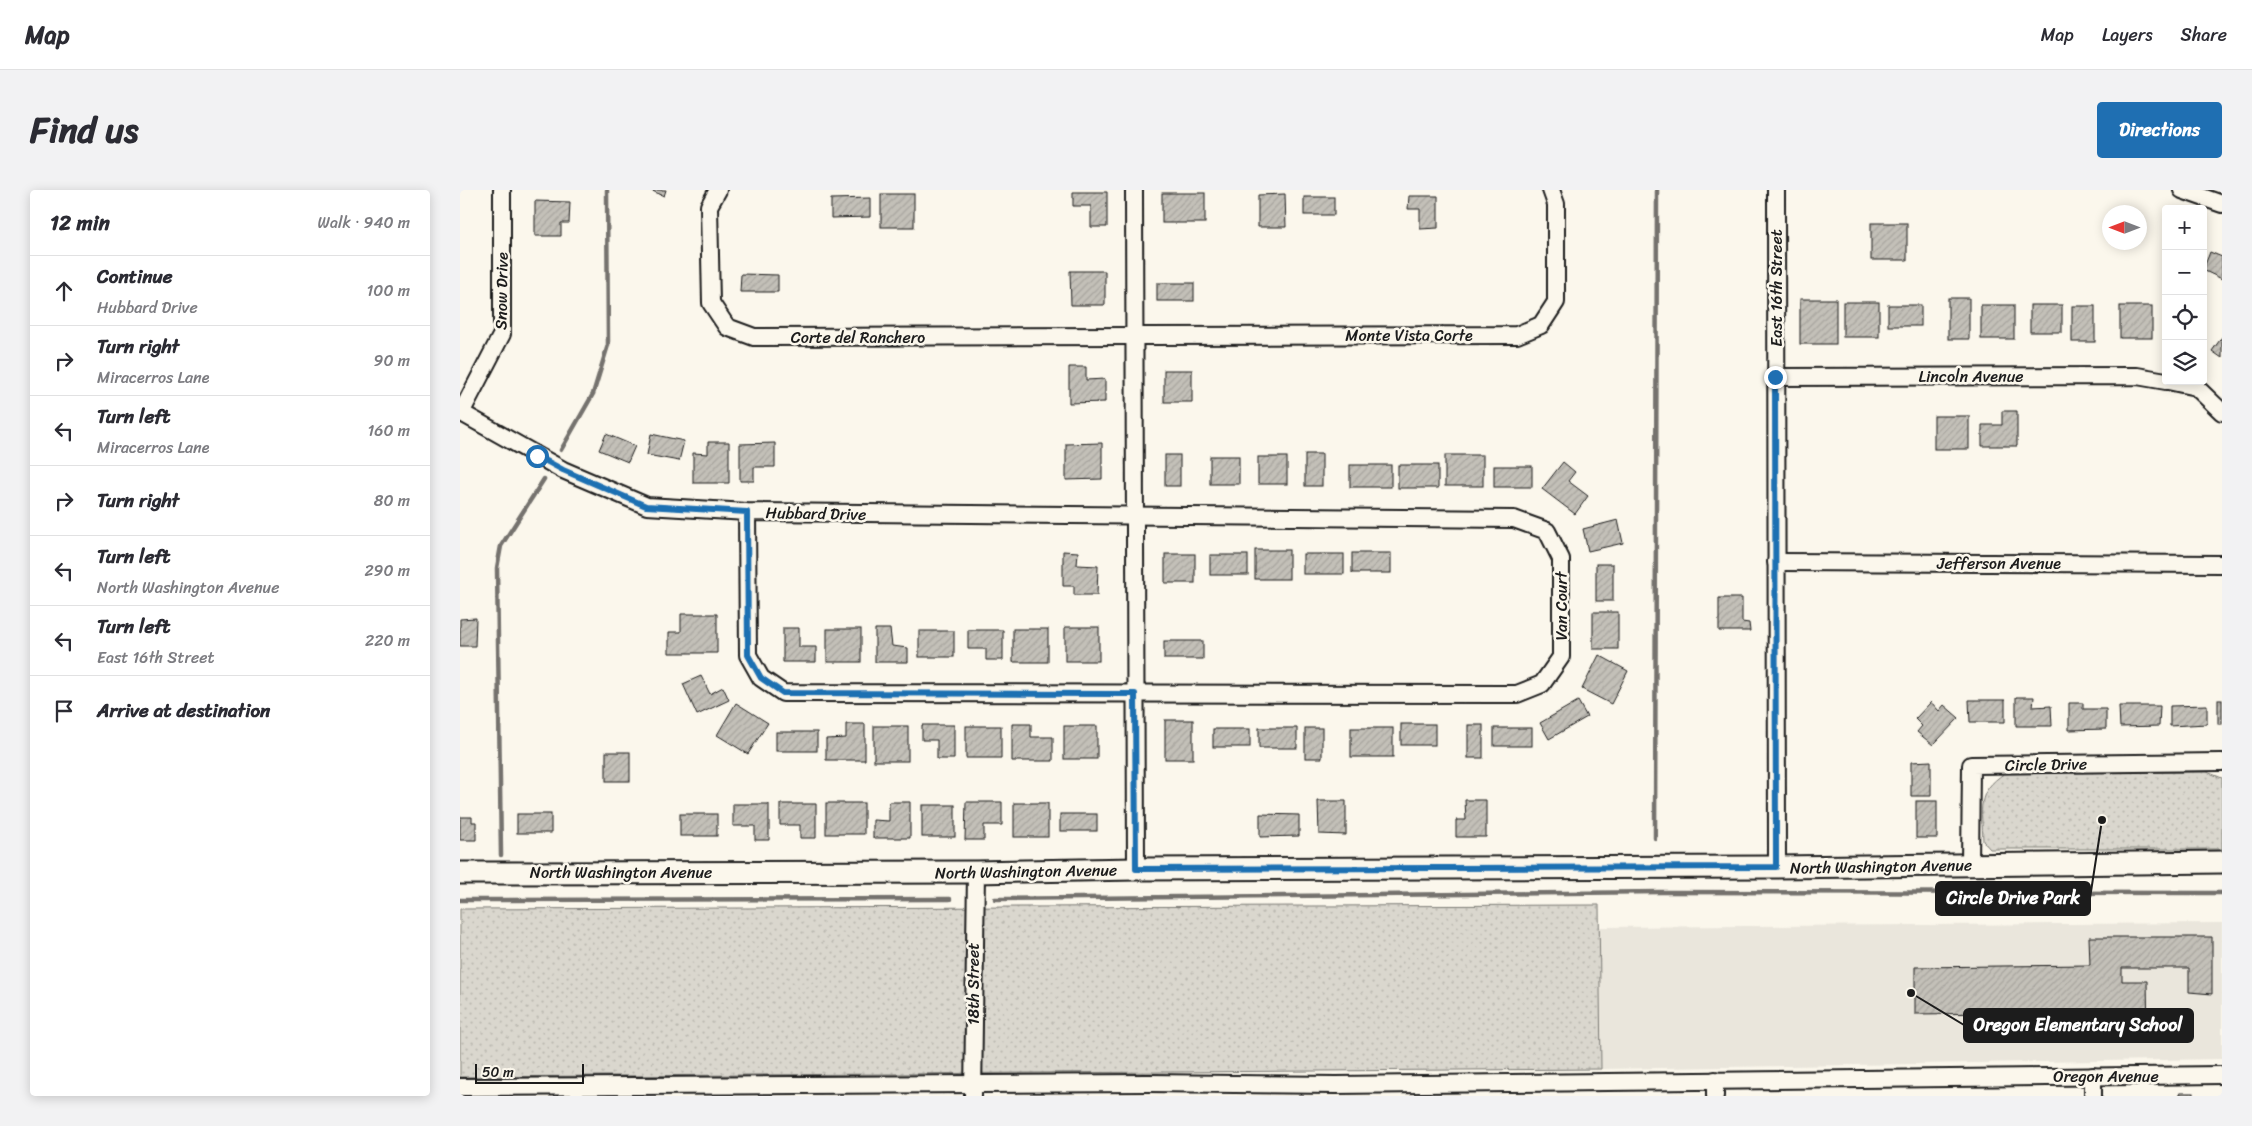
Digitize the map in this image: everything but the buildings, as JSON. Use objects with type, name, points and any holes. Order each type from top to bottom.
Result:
[{"type":"main road","name":"North Washington Avenue","points":[[460,872],[976,872],[1136,869],[1776,867],[2222,862]]},
{"type":"street","name":"Snow Drive","points":[[461,412],[502,334],[502,190]]},
{"type":"street","name":"Corte del Ranchero","points":[[718,190],[709,206],[710,303],[726,327],[754,337],[1134,337]]},
{"type":"street","points":[[1134,190],[1136,869]]},
{"type":"street","name":"Monte Vista Corte","points":[[1134,337],[1517,335],[1541,325],[1556,302],[1556,204],[1551,190]]},
{"type":"street","name":"East 16th Street","points":[[1776,190],[1776,867]]},
{"type":"street","points":[[2182,190],[2222,204]]},
{"type":"street","name":"Lincoln Avenue","points":[[1775,377],[2137,376],[2162,380]]},
{"type":"street","name":"Lincoln Avenue","points":[[2190,385],[2196,386],[2222,412]]},
{"type":"street","name":"Hubbard Drive","points":[[461,412],[563,470],[646,506],[747,512],[1135,516]]},
{"type":"street","name":"Van Court","points":[[747,512],[748,655],[761,678],[783,693],[1518,694],[1542,684],[1561,657],[1561,560],[1547,532],[1514,519],[1135,516]]},
{"type":"street","name":"Jefferson Avenue","points":[[1776,562],[2222,564]]},
{"type":"street","name":"Circle Drive","points":[[1970,864],[1971,765],[2222,762]]},
{"type":"street","name":"18th Street","points":[[973,1090],[976,872]]},
{"type":"street","name":"Oregon Avenue","points":[[460,1088],[601,1092],[1336,1091],[1715,1088],[2093,1076],[2222,1075]]},
{"type":"street","points":[[2093,1076],[2093,1096]]},
{"type":"shaded area","points":[[2207,772],[2222,778],[2222,849],[1990,849],[1983,841],[1982,802],[1989,787],[2005,773]]},
{"type":"shaded area","points":[[1599,905],[1601,1069],[460,1077],[460,909]]},
{"type":"shaded area","points":[[2222,923],[2222,1059],[1601,1069],[1599,927]]},
{"type":"waterway","points":[[561,450],[593,394],[608,345],[607,190]]},
{"type":"waterway","points":[[1655,838],[1657,190]]},
{"type":"waterway","points":[[501,855],[497,568],[501,546],[544,479]]},
{"type":"waterway","points":[[995,899],[1661,892],[2222,893]]},
{"type":"waterway","points":[[460,900],[950,899]]},
{"type":"place","name":"Circle Drive Park","points":[[2102,820]]},
{"type":"place","name":"Oregon Elementary School","points":[[1911,993]]},
{"type":"route","points":[[537,456],[563,470],[646,506],[747,512],[748,655],[761,678],[783,693],[1135,694],[1136,869],[1776,867],[1775,377]]}]
